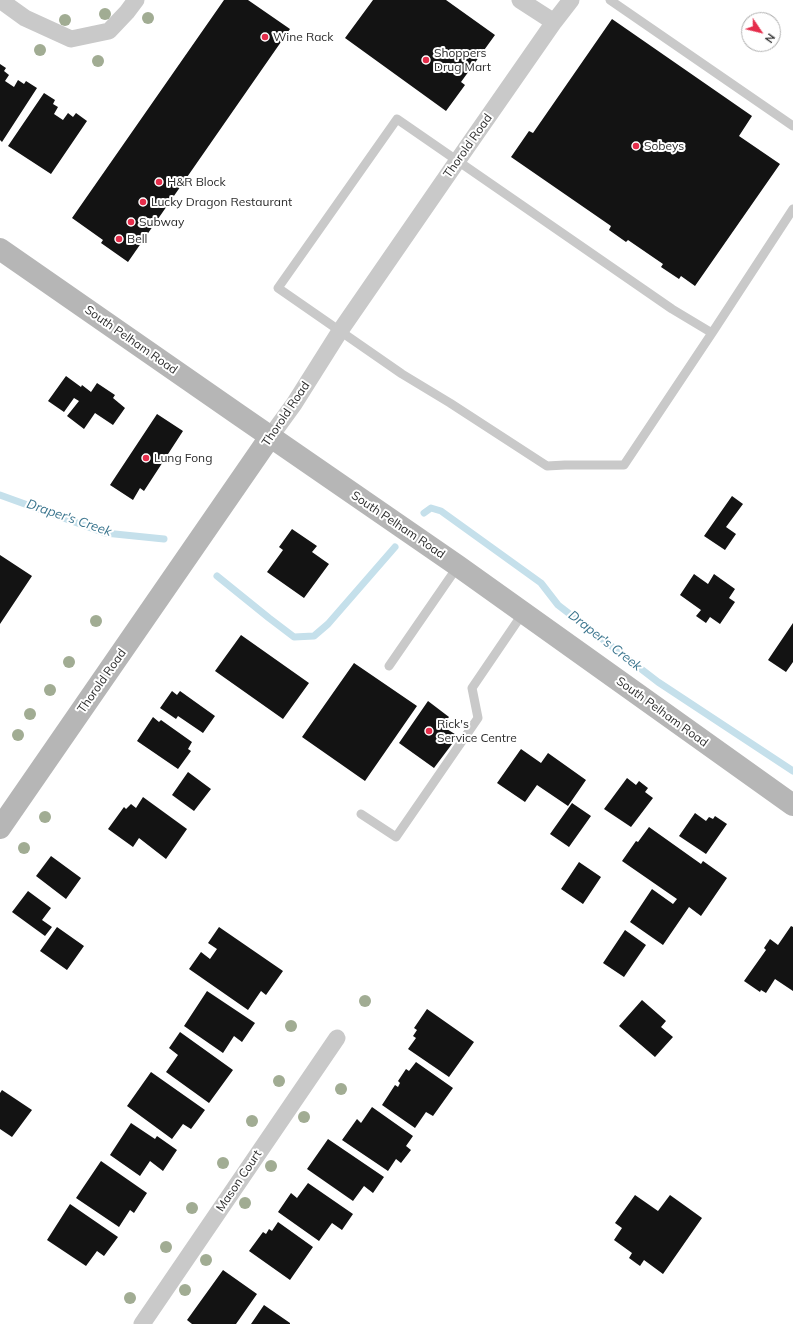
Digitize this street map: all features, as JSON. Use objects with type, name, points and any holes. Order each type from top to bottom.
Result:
[{"type":"main road","name":"South Pelham Road","points":[[0,248],[270,437],[458,566],[793,805]]},
{"type":"main road","name":"Thorold Road","points":[[0,828],[270,437]]},
{"type":"street","points":[[0,0],[25,18],[71,39],[109,31],[136,0]]},
{"type":"street","points":[[520,0],[554,22]]},
{"type":"street","name":"Thorold Road","points":[[270,437],[294,404],[340,331],[554,22],[571,0]]},
{"type":"street","name":"Mason Court","points":[[142,1324],[337,1038]]},
{"type":"lane","points":[[610,0],[793,126]]},
{"type":"lane","points":[[712,333],[672,308],[398,119],[278,288],[402,374],[450,403],[547,466],[624,465],[712,333],[793,209]]},
{"type":"lane","points":[[389,666],[458,566]]},
{"type":"lane","points":[[361,814],[396,837],[478,718],[472,688],[523,613]]},
{"type":"building","points":[[224,0],[248,0],[290,29],[128,262],[101,243],[103,240],[72,218]]},
{"type":"building","name":"Shoppers Drug Mart","points":[[373,0],[446,0],[495,35],[461,82],[465,85],[446,111],[345,38]]},
{"type":"building","name":"Sobeys","points":[[612,19],[752,116],[739,136],[780,164],[695,286],[681,276],[679,279],[661,267],[663,264],[628,240],[626,242],[609,230],[611,226],[511,157],[529,131],[533,133]]},
{"type":"building","points":[[0,64],[6,68],[4,71],[9,75],[5,81],[14,87],[18,80],[24,84],[26,81],[37,88],[2,142],[0,140]]},
{"type":"building","points":[[44,93],[55,100],[53,104],[58,107],[54,114],[63,120],[68,113],[73,117],[76,113],[87,121],[51,174],[8,146]]},
{"type":"building","points":[[66,376],[91,392],[97,383],[115,395],[113,398],[125,408],[113,425],[95,413],[84,429],[67,416],[79,401],[74,398],[64,412],[48,401]]},
{"type":"building","name":"Lung Fong","points":[[157,414],[183,431],[144,491],[140,488],[133,500],[110,485]]},
{"type":"building","points":[[732,496],[743,504],[726,527],[736,534],[725,550],[704,536]]},
{"type":"building","points":[[292,529],[317,546],[312,552],[329,564],[304,598],[267,572],[283,550],[279,547]]},
{"type":"building","points":[[0,555],[32,576],[0,624]]},
{"type":"building","points":[[694,574],[708,584],[714,574],[735,589],[729,598],[735,602],[720,624],[710,617],[706,623],[696,616],[701,610],[680,595]]},
{"type":"building","points":[[793,623],[793,662],[786,672],[768,660]]},
{"type":"building","points":[[241,635],[309,683],[283,719],[215,671]]},
{"type":"building","points":[[354,663],[417,706],[365,781],[302,737]]},
{"type":"building","points":[[172,691],[177,695],[180,691],[215,716],[203,733],[178,716],[176,719],[160,708]]},
{"type":"building","name":"Rick's Service Centre","points":[[428,701],[449,717],[442,726],[458,736],[434,768],[399,743]]},
{"type":"building","points":[[153,717],[159,722],[161,720],[192,742],[188,749],[191,751],[178,769],[137,741]]},
{"type":"building","points":[[521,749],[541,763],[548,753],[586,780],[568,806],[537,785],[525,802],[497,783]]},
{"type":"building","points":[[188,772],[211,789],[194,811],[172,795]]},
{"type":"building","points":[[627,778],[636,785],[639,781],[648,788],[645,792],[653,798],[631,827],[604,809]]},
{"type":"building","points":[[143,797],[187,829],[166,859],[139,838],[133,847],[108,829],[124,807],[126,809],[131,804],[136,808]]},
{"type":"building","points":[[572,803],[591,816],[569,847],[550,834]]},
{"type":"building","points":[[695,813],[706,821],[709,817],[713,819],[715,816],[727,824],[706,854],[679,836]]},
{"type":"building","points":[[649,827],[701,864],[703,861],[727,878],[701,916],[689,907],[663,945],[630,922],[652,889],[673,904],[677,899],[622,861],[636,841],[638,842]]},
{"type":"building","points":[[51,856],[81,878],[66,899],[36,876]]},
{"type":"building","points":[[579,862],[601,877],[583,904],[561,889]]},
{"type":"building","points":[[28,891],[51,908],[42,920],[52,927],[45,936],[12,912]]},
{"type":"building","points":[[791,926],[793,927],[793,991],[775,979],[766,993],[761,990],[760,992],[744,981],[766,950],[764,948],[770,939],[778,945]]},
{"type":"building","points":[[57,927],[84,946],[67,970],[40,951]]},
{"type":"building","points":[[219,927],[283,971],[266,995],[261,991],[248,1010],[189,969],[201,952],[210,959],[217,949],[208,943]]},
{"type":"building","points":[[625,930],[646,945],[624,977],[603,963]]},
{"type":"building","points":[[207,991],[255,1023],[242,1042],[234,1036],[223,1053],[184,1026]]},
{"type":"building","points":[[642,1000],[666,1021],[661,1027],[673,1037],[655,1057],[619,1026]]},
{"type":"building","points":[[427,1009],[474,1042],[449,1077],[408,1049],[416,1038],[413,1036],[417,1030],[414,1028]]},
{"type":"building","points":[[180,1032],[233,1070],[209,1103],[166,1072],[178,1055],[169,1048]]},
{"type":"building","points":[[416,1062],[453,1088],[433,1116],[426,1112],[415,1128],[382,1105],[395,1085],[398,1087],[400,1083],[398,1081],[406,1069],[409,1071]]},
{"type":"building","points":[[151,1072],[205,1110],[191,1129],[183,1124],[172,1139],[127,1106]]},
{"type":"building","points":[[2,1090],[32,1110],[12,1137],[0,1129],[0,1093]]},
{"type":"building","points":[[372,1107],[413,1136],[406,1146],[411,1150],[401,1163],[396,1159],[388,1171],[342,1140],[357,1119],[361,1123]]},
{"type":"building","points":[[131,1123],[155,1139],[157,1136],[177,1150],[163,1171],[150,1161],[140,1176],[110,1155]]},
{"type":"building","points":[[328,1139],[384,1177],[373,1193],[364,1186],[353,1201],[307,1169]]},
{"type":"building","points":[[101,1161],[147,1193],[134,1213],[130,1210],[119,1227],[76,1198]]},
{"type":"building","points":[[308,1183],[353,1214],[342,1230],[332,1223],[319,1241],[278,1212],[291,1193],[297,1198]]},
{"type":"building","points":[[635,1195],[658,1211],[670,1195],[702,1218],[663,1274],[644,1260],[640,1266],[629,1258],[632,1253],[614,1240],[622,1228],[615,1223]]},
{"type":"building","points":[[70,1204],[118,1237],[104,1256],[97,1251],[86,1266],[47,1240]]},
{"type":"building","points":[[278,1222],[313,1247],[290,1280],[249,1251],[263,1232],[266,1234],[269,1229],[272,1231]]},
{"type":"building","points":[[223,1270],[257,1294],[236,1324],[192,1324],[187,1320]]},
{"type":"building","points":[[264,1305],[290,1323],[290,1324],[251,1324]]},
{"type":"waterway","name":"Draper's Creek","points":[[0,495],[105,533],[164,539]]},
{"type":"waterway","name":"Draper's Creek","points":[[424,513],[431,508],[441,511],[541,583],[558,605],[658,682],[793,771]]},
{"type":"waterway","name":"Draper's Creek","points":[[217,576],[294,637],[314,636],[328,624],[395,547]]},
{"type":"place","name":"Wine Rack","points":[[265,37]]},
{"type":"place","name":"Shoppers Drug Mart","points":[[426,60]]},
{"type":"place","name":"Sobeys","points":[[636,146]]},
{"type":"place","name":"H&R Block","points":[[159,182]]},
{"type":"place","name":"Lucky Dragon Restaurant","points":[[143,202]]},
{"type":"place","name":"Subway","points":[[131,222]]},
{"type":"place","name":"Bell","points":[[119,239]]},
{"type":"place","name":"Lung Fong","points":[[146,458]]},
{"type":"place","name":"Rick's Service Centre","points":[[429,731]]}]
